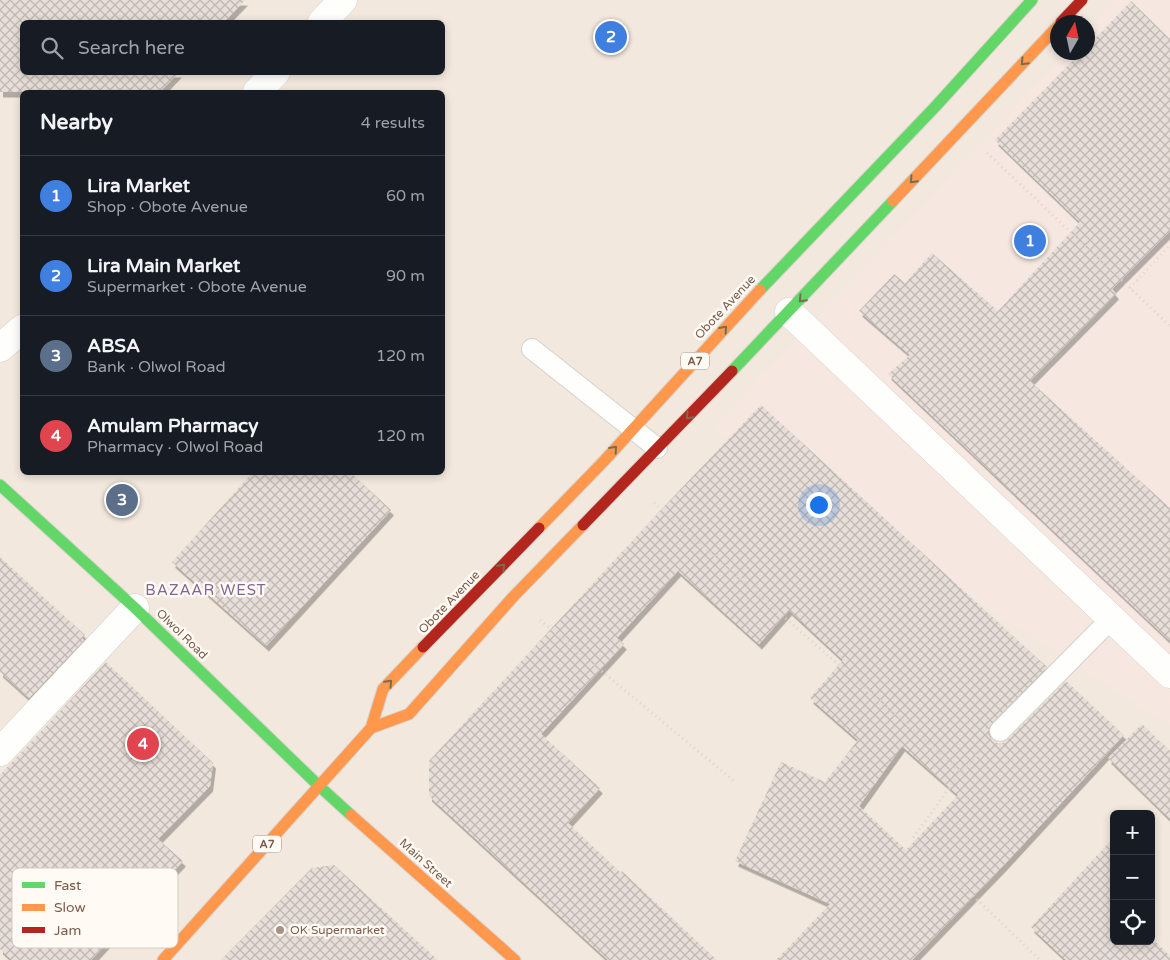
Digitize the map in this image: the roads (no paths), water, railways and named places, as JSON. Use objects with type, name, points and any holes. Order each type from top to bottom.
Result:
[{"type":"main road","name":"Obote Avenue","points":[[178,943],[371,728],[383,689],[591,474],[759,291],[935,107],[1032,0]]},
{"type":"main road","points":[[1068,15],[1082,0]]},
{"type":"main road","name":"Obote Avenue","points":[[371,728],[409,714],[513,597],[789,312],[1050,34]]},
{"type":"main road","name":"Olwol Road","points":[[0,485],[135,608],[319,786]]},
{"type":"main road","name":"Main Street","points":[[319,786],[515,960]]},
{"type":"main road","name":"Obote Avenue","points":[[163,960],[174,948]]},
{"type":"street","points":[[324,20],[343,0]]},
{"type":"street","points":[[259,90],[273,75]]},
{"type":"street","points":[[789,312],[1170,674]]},
{"type":"street","points":[[0,348],[20,331]]},
{"type":"street","points":[[0,752],[135,608]]},
{"type":"lane","points":[[532,349],[657,448]]},
{"type":"lane","points":[[1000,731],[1112,618]]},
{"type":"place","name":"Lira Main Market","points":[[611,37]]},
{"type":"place","name":"Lira Market","points":[[1030,241]]},
{"type":"place","name":"ABSA","points":[[122,500]]},
{"type":"place","name":"Amulam Pharmacy","points":[[143,744]]},
{"type":"place","name":"OK Supermarket","points":[[280,930]]},
{"type":"district","name":"BAZAAR WEST","points":[[206,590]]}]
